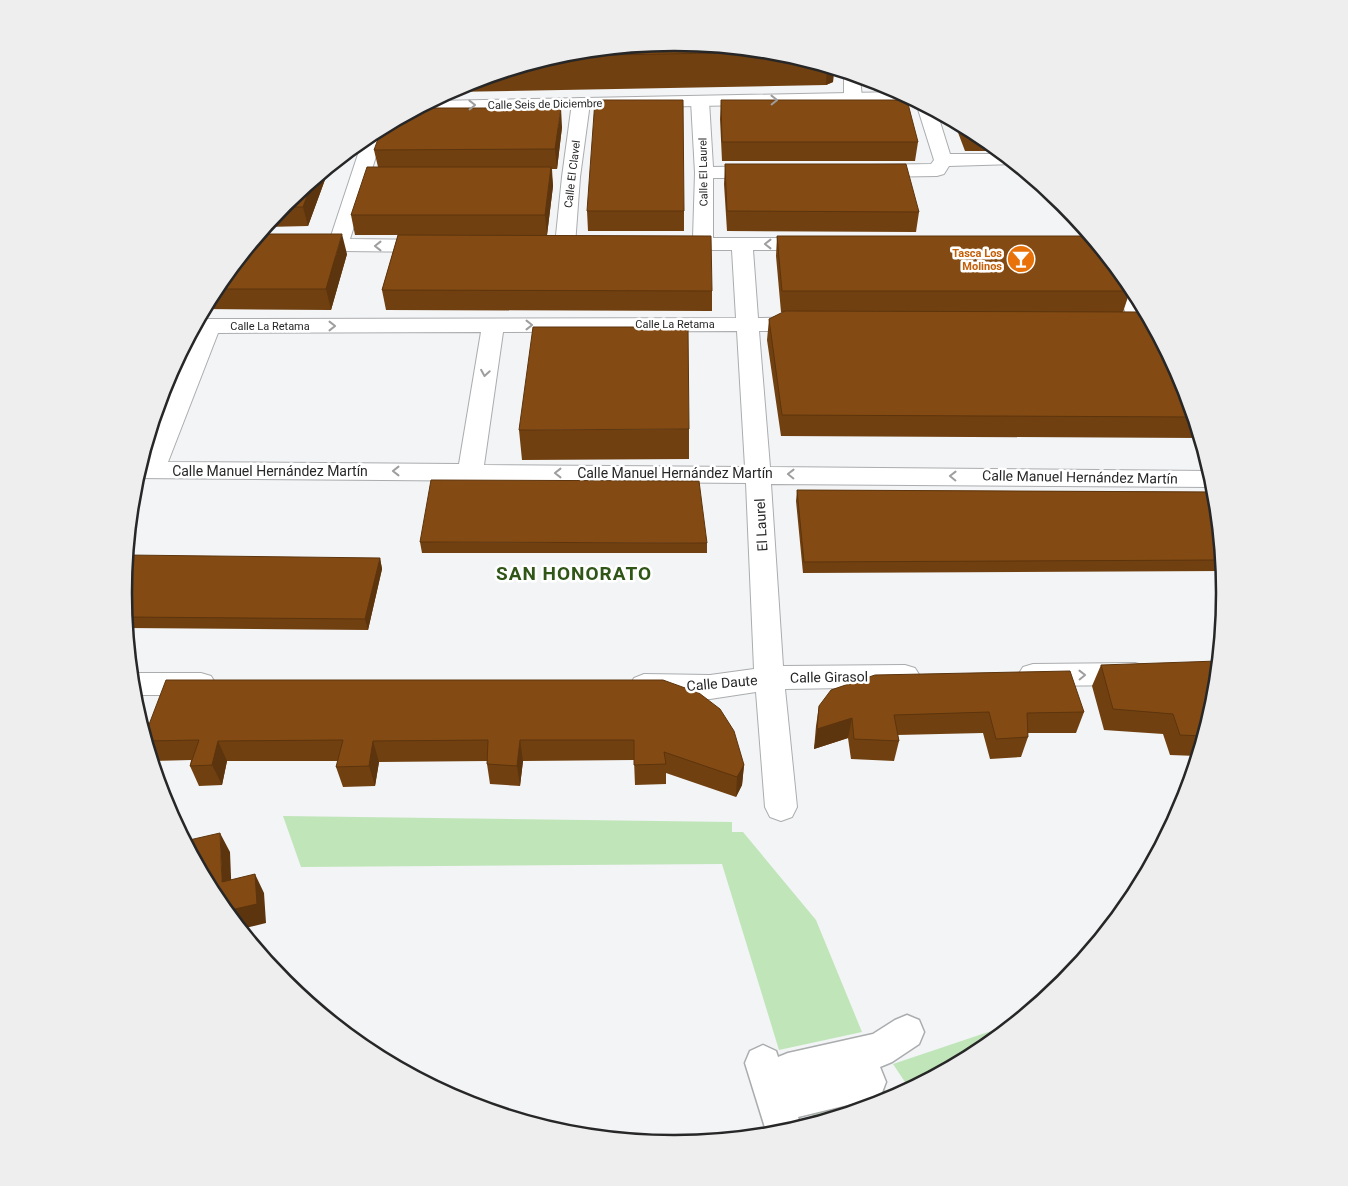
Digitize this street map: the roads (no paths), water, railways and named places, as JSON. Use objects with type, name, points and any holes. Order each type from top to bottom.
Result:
[{"type":"street","points":[[852,81],[853,98]]},
{"type":"street","name":"Calle Seis de Diciembre","points":[[437,106],[893,97]]},
{"type":"street","name":"Calle El Laurel","points":[[700,101],[704,173],[703,243]]},
{"type":"street","name":"Calle El Clavel","points":[[565,245],[571,178],[581,103]]},
{"type":"street","points":[[851,171],[937,170],[943,160],[929,115]]},
{"type":"street","points":[[338,245],[371,144]]},
{"type":"street","points":[[943,160],[1000,160]]},
{"type":"street","points":[[704,173],[782,172]]},
{"type":"street","points":[[654,244],[831,244]]},
{"type":"street","name":"El Laurel","points":[[742,244],[758,474],[765,632],[771,678],[781,807]]},
{"type":"street","points":[[259,245],[450,246]]},
{"type":"street","points":[[1131,303],[1140,328]]},
{"type":"street","points":[[470,472],[493,325]]},
{"type":"street","name":"Calle La Retama","points":[[203,326],[825,325]]},
{"type":"street","points":[[150,458],[203,326]]},
{"type":"street","name":"Calle Manuel Hernández Martín","points":[[147,470],[1203,479]]},
{"type":"street","points":[[1009,676],[1157,674]]},
{"type":"street","name":"Calle Girasol","points":[[771,678],[929,676]]},
{"type":"street","name":"Calle Daute","points":[[621,686],[710,687],[771,678]]},
{"type":"street","points":[[140,684],[224,684]]},
{"type":"street","points":[[763,1063],[780,1118],[868,1082],[864,1068],[792,1084],[788,1071],[880,1050],[907,1032]]},
{"type":"place","name":"Tasca Los Molinos","points":[[1021,259]]},
{"type":"district","name":"SAN HONORATO","points":[[574,573]]}]
